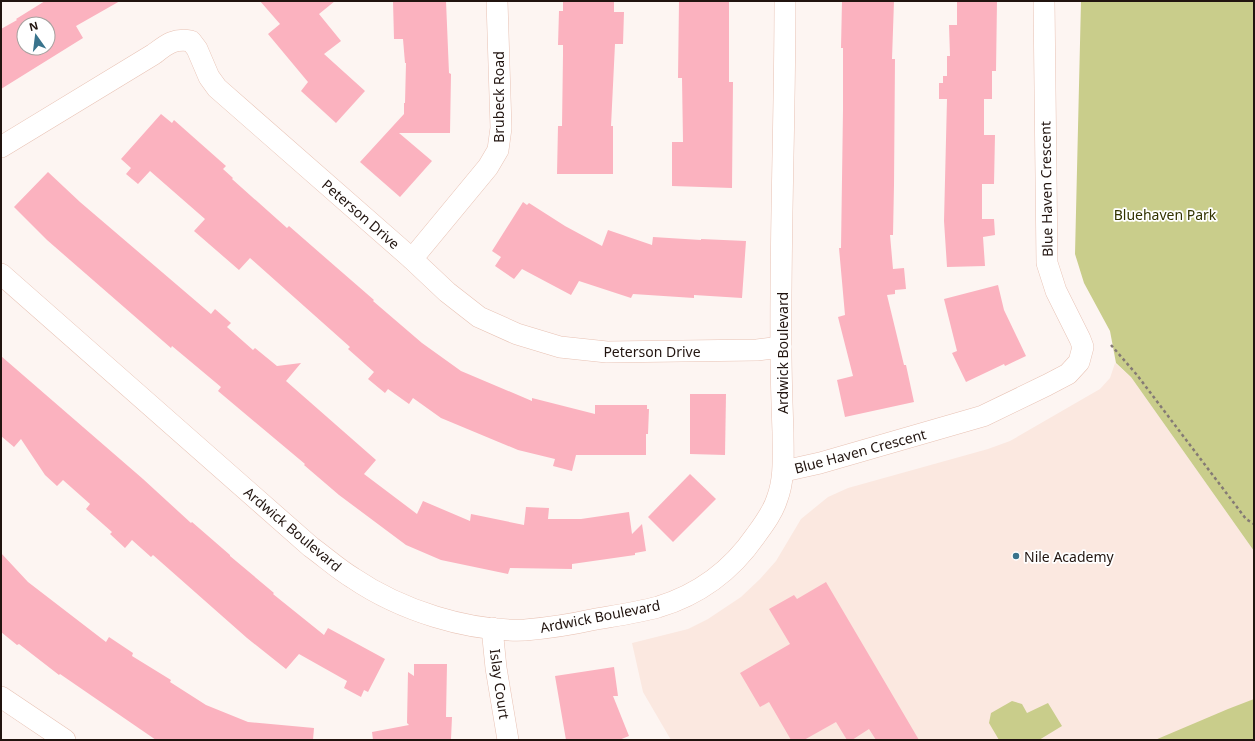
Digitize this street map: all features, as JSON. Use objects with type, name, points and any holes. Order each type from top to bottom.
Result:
[{"type":"street","name":"Brubeck Road","points":[[412,259],[488,167],[498,150],[501,128],[498,1]]},
{"type":"street","name":"Ardwick Boulevard","points":[[1,274],[311,547],[353,578],[391,600],[426,615],[492,628],[523,630],[568,625],[657,607],[692,594],[730,567],[747,548],[777,500],[784,472],[781,347],[785,1]]},
{"type":"street","name":"Blue Haven Crescent","points":[[784,472],[827,462],[984,416],[1068,374],[1079,362],[1083,347],[1056,291],[1047,263],[1044,1]]},
{"type":"street","name":"Peterson Drive","points":[[1,147],[154,54],[167,44],[182,40],[191,42],[197,49],[209,77],[217,88],[412,259],[447,292],[478,317],[517,334],[560,347],[607,352],[757,350],[781,347]]},
{"type":"street","name":"Islay Court","points":[[492,628],[496,668],[508,740]]},
{"type":"street","points":[[1,698],[65,740]]},
{"type":"path","points":[[1111,345],[1137,376],[1246,519],[1254,524]]},
{"type":"shaded area","name":"Nile Academy","points":[[1115,363],[1131,377],[1254,551],[1254,740],[671,740],[643,692],[632,643],[688,629],[708,619],[741,597],[776,561],[801,519],[828,497],[848,488],[988,449],[1010,441],[1100,389],[1110,378]]},
{"type":"green space","name":"Bluehaven Park","points":[[1081,1],[1254,1],[1254,551],[1131,377],[1116,363],[1110,331],[1084,283],[1075,254]]},
{"type":"green space","points":[[1254,699],[1254,740],[1155,740],[1228,709]]},
{"type":"green space","points":[[1012,701],[1022,704],[1027,713],[1048,703],[1062,726],[1039,740],[999,740],[989,723],[991,713]]},
{"type":"building","points":[[45,1],[120,1],[76,26],[83,38],[56,55],[56,16],[21,16]]},
{"type":"building","points":[[260,1],[335,1],[319,14],[341,41],[324,54],[365,91],[336,123],[301,91],[308,82],[268,34],[280,24]]},
{"type":"building","points":[[393,1],[446,1],[449,73],[451,74],[450,133],[399,133],[432,161],[400,197],[360,162],[404,114],[406,63],[403,39],[394,39]]},
{"type":"building","points":[[679,1],[729,1],[729,82],[733,82],[732,188],[672,186],[672,142],[683,142],[682,78],[678,78]]},
{"type":"building","points":[[842,1],[894,1],[892,59],[895,59],[894,185],[893,235],[890,235],[893,269],[904,268],[906,289],[895,290],[895,294],[887,295],[904,365],[906,365],[914,402],[845,417],[837,380],[853,376],[838,317],[845,315],[839,248],[841,248],[843,110],[843,48],[841,48]]},
{"type":"building","points":[[957,1],[997,1],[996,71],[992,71],[992,99],[984,99],[984,135],[995,135],[994,184],[982,184],[982,219],[994,219],[995,235],[983,237],[985,266],[947,267],[944,221],[947,99],[939,99],[939,83],[943,83],[943,76],[947,76],[947,56],[950,56],[949,25],[957,25]]},
{"type":"building","points":[[563,2],[614,2],[614,12],[624,12],[623,44],[615,44],[611,126],[613,126],[613,174],[557,174],[558,126],[562,126],[563,55],[563,45],[558,45],[559,11],[563,11]]},
{"type":"building","points":[[16,21],[16,56],[54,56],[1,89],[1,29]]},
{"type":"building","points":[[161,114],[172,123],[174,120],[226,166],[223,169],[233,178],[232,179],[287,228],[289,226],[422,343],[461,371],[532,401],[532,398],[595,414],[595,405],[647,405],[647,409],[649,409],[648,434],[646,434],[646,455],[576,455],[572,471],[553,466],[555,459],[518,450],[441,418],[413,398],[409,404],[388,389],[385,393],[368,379],[374,372],[348,349],[350,347],[250,258],[239,270],[194,231],[205,219],[150,171],[138,184],[126,174],[131,168],[121,159]]},
{"type":"building","points":[[48,172],[80,202],[211,314],[215,309],[231,323],[227,327],[253,350],[255,348],[277,366],[301,363],[286,381],[376,460],[364,474],[417,514],[423,501],[470,521],[471,514],[524,525],[526,507],[549,508],[548,519],[581,519],[629,512],[632,534],[642,524],[646,551],[635,553],[635,555],[572,564],[572,569],[510,568],[508,574],[441,560],[406,545],[339,495],[304,465],[305,464],[218,391],[221,387],[172,346],[171,348],[47,240],[14,207]]},
{"type":"building","points":[[523,202],[527,205],[529,203],[565,226],[602,246],[608,230],[652,245],[653,237],[746,241],[742,298],[694,295],[694,298],[633,294],[631,298],[579,281],[571,295],[522,269],[514,279],[495,266],[501,257],[492,251]]},
{"type":"building","points":[[998,285],[1004,310],[1026,356],[1005,366],[1004,364],[966,382],[952,353],[957,351],[944,299]]},
{"type":"building","points":[[1,356],[143,479],[191,523],[192,522],[274,593],[273,594],[324,635],[328,628],[385,659],[368,692],[364,690],[361,697],[344,688],[347,681],[299,654],[286,669],[247,638],[153,555],[151,557],[132,540],[125,548],[110,534],[112,532],[86,509],[90,504],[63,480],[57,486],[45,475],[21,439],[14,447],[1,436]]},
{"type":"building","points":[[690,394],[726,394],[725,455],[690,454]]},
{"type":"building","points":[[690,474],[716,499],[673,542],[648,517]]},
{"type":"building","points":[[1,553],[28,582],[106,642],[109,637],[133,653],[132,656],[171,680],[170,682],[206,705],[248,722],[314,728],[313,740],[156,740],[60,674],[59,675],[1,632]]},
{"type":"building","points":[[826,582],[919,740],[876,740],[869,729],[852,740],[847,740],[836,722],[804,740],[791,740],[769,702],[760,707],[740,673],[790,644],[769,609],[794,595],[797,599]]},
{"type":"building","points":[[414,664],[447,664],[446,717],[452,717],[451,739],[373,740],[372,732],[409,725],[407,723],[408,672],[414,676]]},
{"type":"building","points":[[614,667],[618,696],[613,696],[629,736],[619,740],[566,740],[555,676]]},
{"type":"place","name":"Nile Academy","points":[[1016,556]]}]
